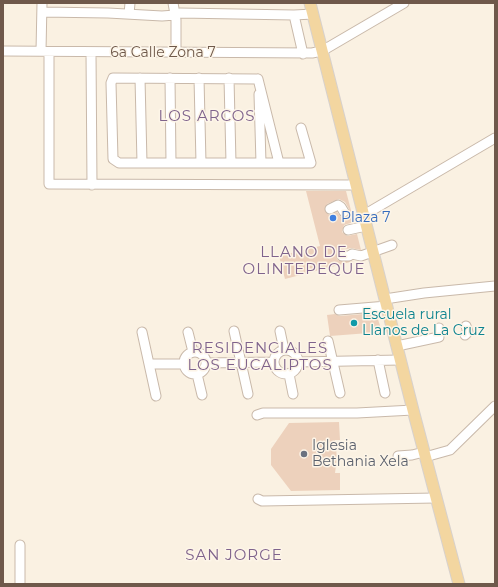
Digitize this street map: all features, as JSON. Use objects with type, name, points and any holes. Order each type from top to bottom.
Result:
[{"type":"main road","points":[[310,3],[424,454],[459,584]]},
{"type":"street","points":[[59,3],[59,13]]},
{"type":"street","points":[[129,14],[130,3]]},
{"type":"street","points":[[173,3],[176,15],[176,53]]},
{"type":"street","points":[[322,51],[404,3]]},
{"type":"street","points":[[313,14],[294,15],[180,12],[176,15],[162,16],[59,13],[42,8],[45,52],[49,184],[356,185]]},
{"type":"street","points":[[294,15],[303,54]]},
{"type":"street","name":"6a Calle Zona 7","points":[[3,51],[303,54],[322,51]]},
{"type":"street","points":[[91,52],[92,185]]},
{"type":"street","points":[[258,79],[115,77],[111,80],[112,155],[114,161],[117,163],[311,163],[301,128]]},
{"type":"street","points":[[140,78],[142,163]]},
{"type":"street","points":[[170,78],[171,163]]},
{"type":"street","points":[[199,78],[201,163]]},
{"type":"street","points":[[229,78],[231,163]]},
{"type":"street","points":[[258,79],[261,163]]},
{"type":"street","points":[[258,79],[280,163]]},
{"type":"street","points":[[364,215],[495,138]]},
{"type":"street","points":[[330,209],[338,205],[342,207],[344,212]]},
{"type":"street","points":[[348,230],[366,226]]},
{"type":"street","points":[[342,256],[347,257],[352,254],[358,256],[373,252],[392,244]]},
{"type":"street","points":[[339,310],[386,303],[424,293],[495,286]]},
{"type":"street","points":[[397,346],[440,337],[439,328]]},
{"type":"street","points":[[234,331],[248,394]]},
{"type":"street","points":[[280,331],[284,350]]},
{"type":"street","points":[[142,332],[156,396]]},
{"type":"street","points":[[188,332],[193,352]]},
{"type":"street","points":[[328,341],[340,393]]},
{"type":"street","points":[[284,350],[295,354],[298,362],[296,370],[289,374],[279,372],[274,362],[278,353],[284,350]]},
{"type":"street","points":[[193,352],[202,355],[206,363],[203,370],[197,374],[188,372],[184,364],[186,357],[193,352]]},
{"type":"street","points":[[378,360],[385,393]]},
{"type":"street","points":[[298,362],[400,360]]},
{"type":"street","points":[[206,363],[274,362]]},
{"type":"street","points":[[149,364],[184,364]]},
{"type":"street","points":[[197,374],[202,395]]},
{"type":"street","points":[[289,374],[293,394]]},
{"type":"street","points":[[398,456],[412,456],[450,450],[495,406]]},
{"type":"street","points":[[257,414],[357,413],[413,410]]},
{"type":"street","points":[[258,499],[262,501],[436,498]]},
{"type":"street","points":[[20,545],[20,584]]},
{"type":"building","name":"Plaza 7","points":[[306,191],[346,191],[354,222],[344,225],[342,232],[347,236],[357,234],[361,250],[351,248],[339,251],[337,253],[337,259],[339,261],[354,261],[285,279],[279,256],[320,246]],"holes":[[[339,199],[345,202],[349,209],[349,215],[347,217],[341,217],[337,212],[329,215],[325,211],[327,204]]]},
{"type":"building","name":"Escuela rural Llanos de La Cruz","points":[[376,313],[382,332],[330,336],[327,315],[335,314],[340,316]]},
{"type":"building","name":"Iglesia Bethania Xela","points":[[339,422],[340,440],[335,440],[337,458],[335,473],[340,473],[340,490],[291,491],[271,465],[271,449],[289,423]]},
{"type":"place","name":"Plaza 7","points":[[333,218]]},
{"type":"place","name":"Escuela rural Llanos de La Cruz","points":[[354,323]]},
{"type":"place","name":"Iglesia Bethania Xela","points":[[304,454]]},
{"type":"district","name":"LOS ARCOS","points":[[207,117]]},
{"type":"district","name":"LLANO DE OLINTEPEQUE","points":[[304,262]]},
{"type":"district","name":"RESIDENCIALES LOS EUCALIPTOS","points":[[260,358]]},
{"type":"district","name":"SAN JORGE","points":[[234,556]]}]
